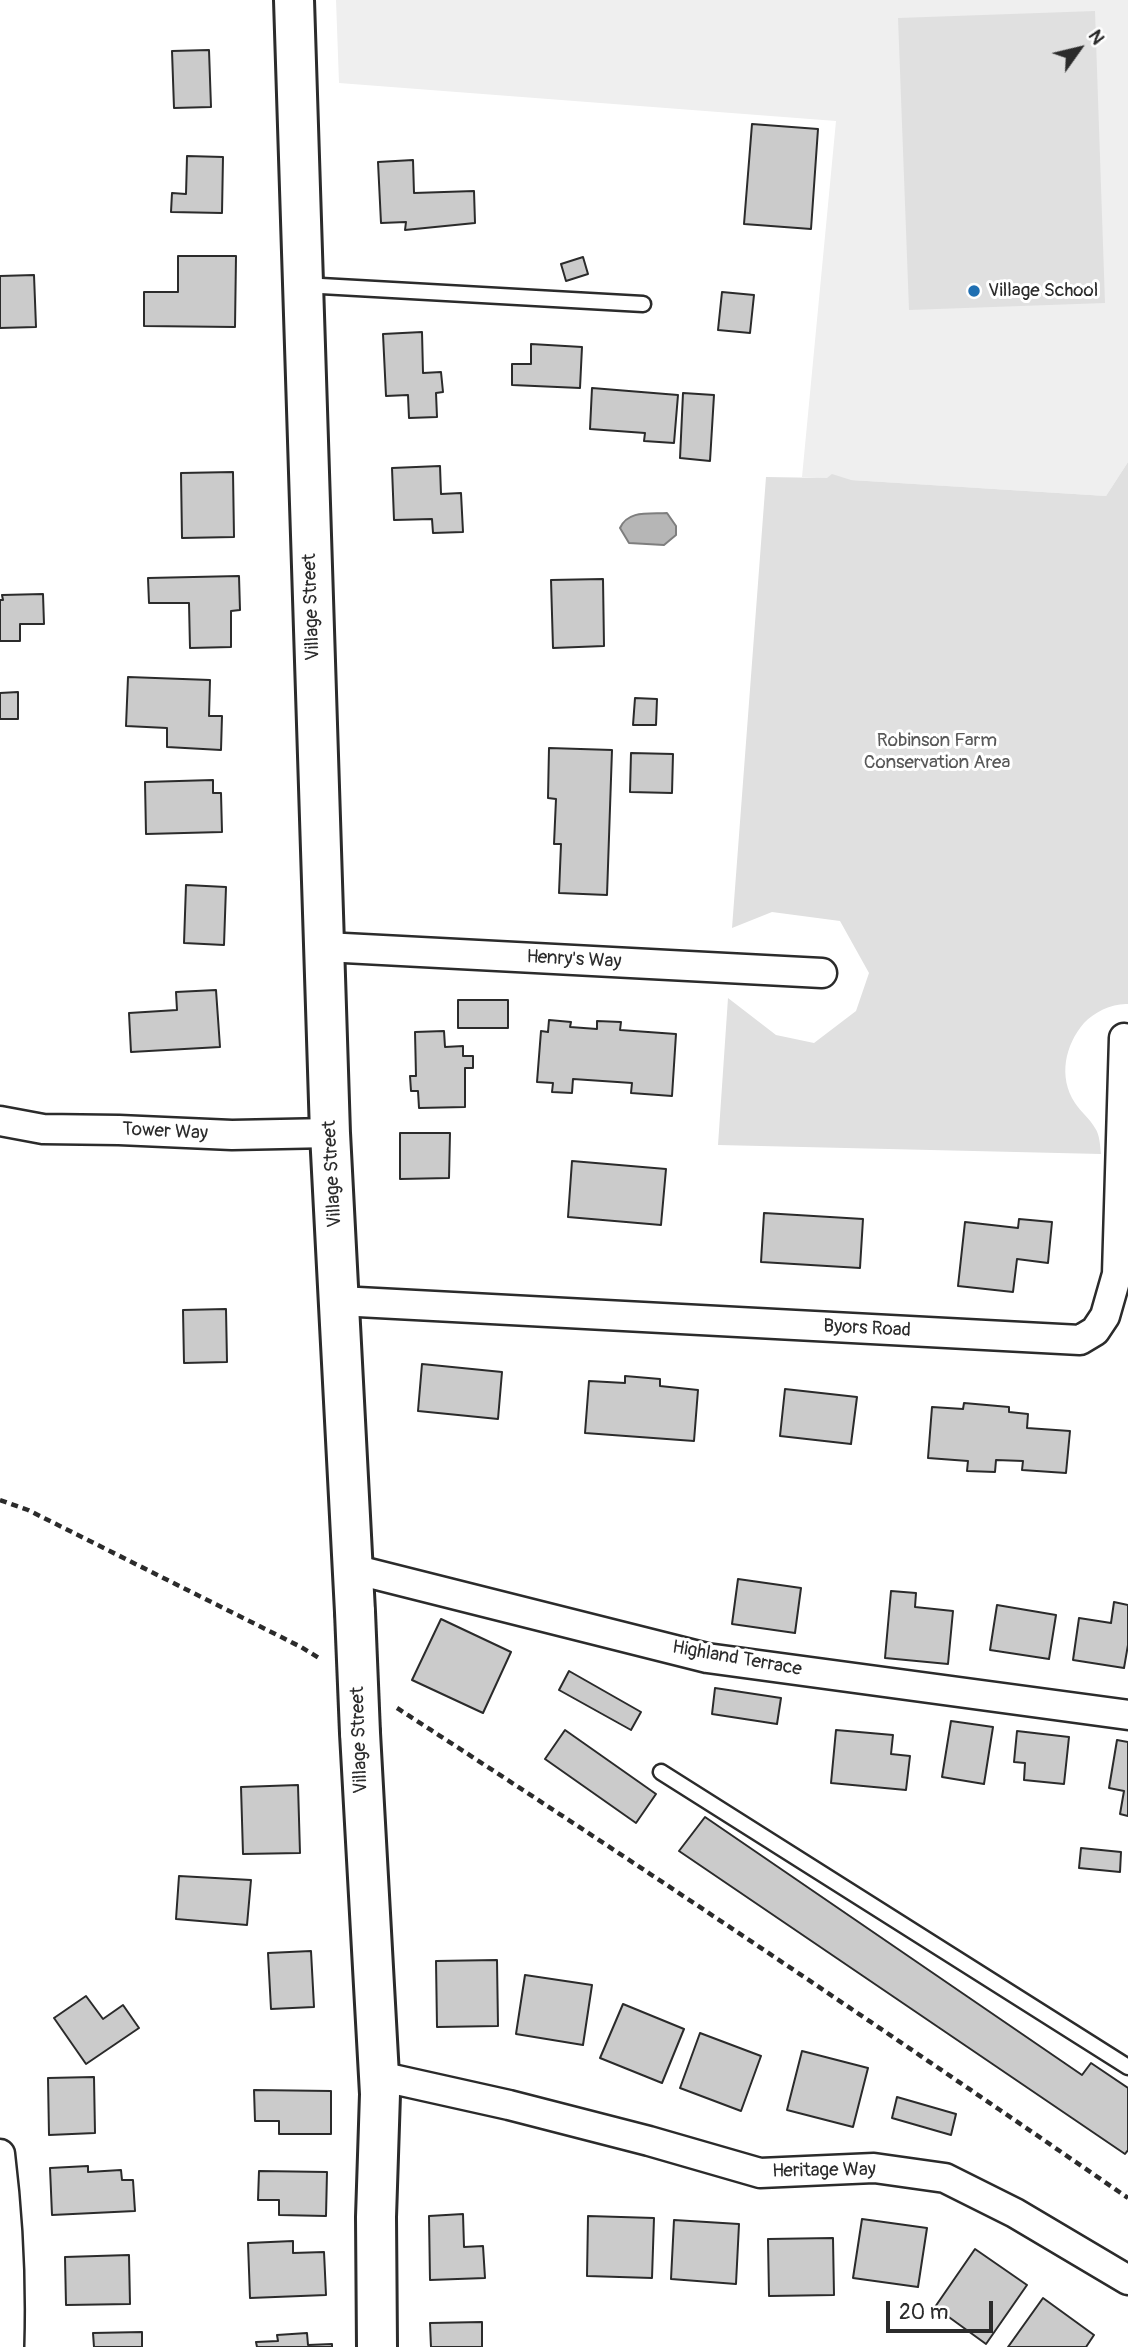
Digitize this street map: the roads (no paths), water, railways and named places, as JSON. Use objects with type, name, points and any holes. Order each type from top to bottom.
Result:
[{"type":"main road","name":"Village Street","points":[[294,0],[330,1133],[359,1733],[379,2076],[377,2347]]},
{"type":"street","name":"Henry's Way","points":[[325,947],[822,973]]},
{"type":"street","name":"Byors Road","points":[[339,1301],[1080,1340],[1095,1331],[1105,1316],[1117,1274],[1124,1038]]},
{"type":"street","name":"Tower Way","points":[[0,1121],[43,1129],[119,1129],[232,1135],[330,1133]]},
{"type":"street","name":"Highland Terrace","points":[[353,1569],[707,1658],[1128,1715]]},
{"type":"street","name":"Heritage Way","points":[[379,2076],[522,2108],[760,2173],[874,2168],[945,2178],[1015,2213],[1128,2280]]},
{"type":"street","points":[[0,2154],[7,2214],[9,2347]]},
{"type":"lane","points":[[302,285],[643,304]]},
{"type":"lane","points":[[661,1772],[1128,2067]]},
{"type":"place","name":"Village School","points":[[974,291]]},
{"type":"park label","name":"Robinson Farm Conservation Area","points":[[937,752]]}]
